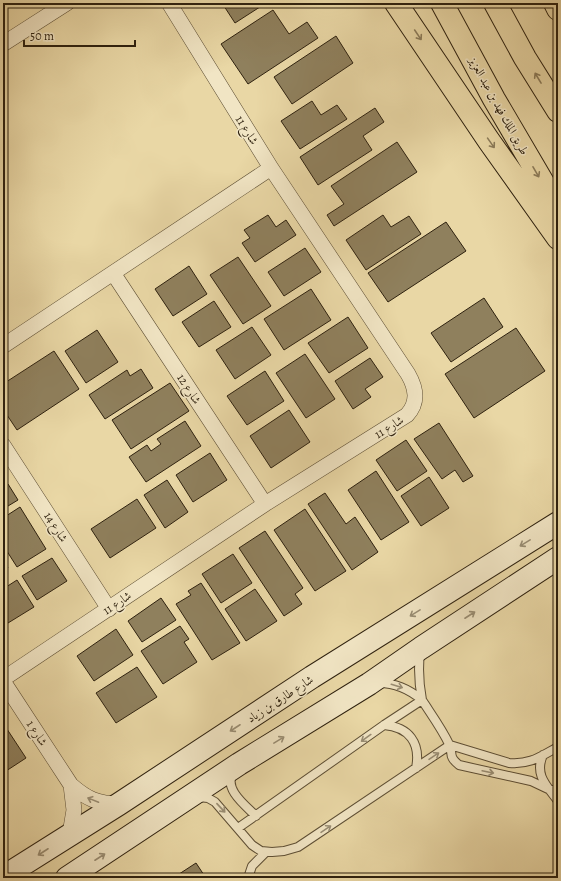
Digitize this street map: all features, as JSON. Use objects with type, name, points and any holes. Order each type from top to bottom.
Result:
[{"type":"highway","points":[[396,3],[558,238]]},
{"type":"highway","name":"طريق الملك فهد بن عبد العزيز","points":[[442,3],[494,99],[558,208]]},
{"type":"highway","points":[[495,3],[525,58],[558,112]]},
{"type":"highway","points":[[555,3],[558,9]]},
{"type":"main road","name":"شارع طارق بن زياد","points":[[3,877],[119,804],[312,677],[558,523]]},
{"type":"main road","points":[[67,878],[239,764],[369,684],[558,558]]},
{"type":"main road","points":[[312,677],[318,674],[324,674],[331,675],[336,679],[340,684],[342,694],[336,705]]},
{"type":"street","points":[[3,44],[67,3]]},
{"type":"street","name":"شارع 11","points":[[3,680],[265,504],[407,415],[415,404],[416,394],[414,385],[408,374],[271,168],[169,3]]},
{"type":"street","points":[[3,346],[271,168]]},
{"type":"street","name":"شارع 12","points":[[113,273],[265,504]]},
{"type":"street","name":"شارع 14","points":[[3,445],[109,609]]},
{"type":"street","name":"شارع 1","points":[[3,680],[71,786],[93,801],[106,804],[119,804]]},
{"type":"street","name":"شارع 1","points":[[70,834],[74,810],[71,786]]},
{"type":"lane","points":[[421,648],[418,665],[422,700]]},
{"type":"lane","points":[[369,684],[385,683],[398,686],[409,690],[422,700],[450,745],[450,755],[459,765],[531,781],[554,790]]},
{"type":"lane","points":[[238,828],[422,700]]},
{"type":"lane","points":[[384,725],[397,728],[409,735],[414,742],[417,751],[418,760],[416,768]]},
{"type":"lane","points":[[450,745],[509,764],[526,763],[532,761],[558,747]]},
{"type":"lane","points":[[186,800],[201,797],[215,802],[256,848],[266,852],[284,852],[298,846],[450,745]]},
{"type":"lane","points":[[543,755],[539,768],[540,775],[554,790],[558,801]]},
{"type":"lane","points":[[239,764],[231,776],[231,789],[256,816]]},
{"type":"lane","points":[[248,878],[252,866],[266,852]]},
{"type":"building","points":[[222,3],[262,3],[263,5],[235,23]]},
{"type":"building","points":[[273,10],[289,34],[307,22],[318,38],[248,84],[221,44]]},
{"type":"building","points":[[336,36],[353,63],[292,104],[274,77]]},
{"type":"building","points":[[312,101],[321,115],[337,105],[347,119],[300,149],[281,121]]},
{"type":"building","points":[[375,108],[384,122],[363,136],[372,150],[318,185],[300,157]]},
{"type":"building","points":[[397,142],[417,172],[334,226],[327,215],[344,204],[331,186]]},
{"type":"building","points":[[268,215],[276,227],[286,220],[296,235],[255,262],[242,243],[250,238],[244,230]]},
{"type":"building","points":[[383,215],[391,227],[409,216],[421,234],[366,270],[346,240]]},
{"type":"building","points":[[446,222],[466,251],[388,302],[368,273]]},
{"type":"building","points":[[305,248],[321,272],[284,296],[268,272]]},
{"type":"building","points":[[238,257],[271,306],[243,324],[210,275]]},
{"type":"building","points":[[189,266],[207,294],[173,316],[155,289]]},
{"type":"building","points":[[311,289],[331,320],[284,350],[264,319]]},
{"type":"building","points":[[484,298],[503,327],[451,362],[431,333]]},
{"type":"building","points":[[214,301],[231,327],[199,347],[182,322]]},
{"type":"building","points":[[348,317],[368,348],[329,373],[308,343]]},
{"type":"building","points":[[252,327],[271,355],[235,379],[216,350]]},
{"type":"building","points":[[516,328],[545,371],[474,418],[445,374]]},
{"type":"building","points":[[97,330],[118,362],[86,383],[65,351]]},
{"type":"building","points":[[54,351],[79,389],[17,430],[3,409],[3,384]]},
{"type":"building","points":[[305,354],[335,399],[306,418],[276,373]]},
{"type":"building","points":[[370,358],[383,377],[365,389],[371,397],[353,409],[335,381]]},
{"type":"building","points":[[141,369],[153,388],[105,419],[89,395],[127,370],[130,376]]},
{"type":"building","points":[[265,371],[284,401],[247,425],[227,396]]},
{"type":"building","points":[[170,383],[189,411],[131,449],[112,420]]},
{"type":"building","points":[[289,410],[310,442],[271,468],[250,436]]},
{"type":"building","points":[[185,421],[201,446],[146,482],[129,457],[147,445],[151,451],[161,444],[157,439]]},
{"type":"building","points":[[439,423],[473,476],[463,482],[455,470],[442,479],[414,439]]},
{"type":"building","points":[[406,440],[427,471],[397,491],[376,460]]},
{"type":"building","points":[[210,453],[227,480],[193,502],[176,475]]},
{"type":"building","points":[[376,471],[409,522],[381,540],[348,490]]},
{"type":"building","points":[[429,477],[449,508],[421,526],[401,496]]},
{"type":"building","points":[[167,480],[188,512],[165,528],[144,495]]},
{"type":"building","points":[[8,484],[18,500],[3,509],[3,487]]},
{"type":"building","points":[[325,493],[346,524],[355,517],[378,552],[352,570],[308,504]]},
{"type":"building","points":[[137,499],[156,528],[110,558],[91,529]]},
{"type":"building","points":[[20,507],[46,549],[17,567],[3,545],[3,518]]},
{"type":"building","points":[[305,509],[346,571],[315,591],[274,530]]},
{"type":"building","points":[[265,531],[303,588],[295,594],[302,604],[284,616],[239,548]]},
{"type":"building","points":[[233,554],[252,583],[221,603],[202,574]]},
{"type":"building","points":[[52,558],[67,581],[37,600],[22,576]]},
{"type":"building","points":[[3,559],[8,568],[3,571]]},
{"type":"building","points":[[17,580],[34,607],[8,623],[3,615],[3,589]]},
{"type":"building","points":[[201,583],[240,643],[212,660],[176,604],[191,595],[188,591]]},
{"type":"building","points":[[255,589],[277,621],[246,641],[225,609]]},
{"type":"building","points":[[161,598],[176,620],[142,642],[128,621]]},
{"type":"building","points":[[180,626],[189,639],[184,642],[197,662],[163,684],[141,651]]},
{"type":"building","points":[[116,629],[133,655],[94,681],[77,656]]},
{"type":"building","points":[[137,667],[157,697],[116,723],[96,693]]},
{"type":"building","points":[[3,723],[26,758],[3,773]]},
{"type":"building","points":[[196,863],[206,878],[173,878]]}]
